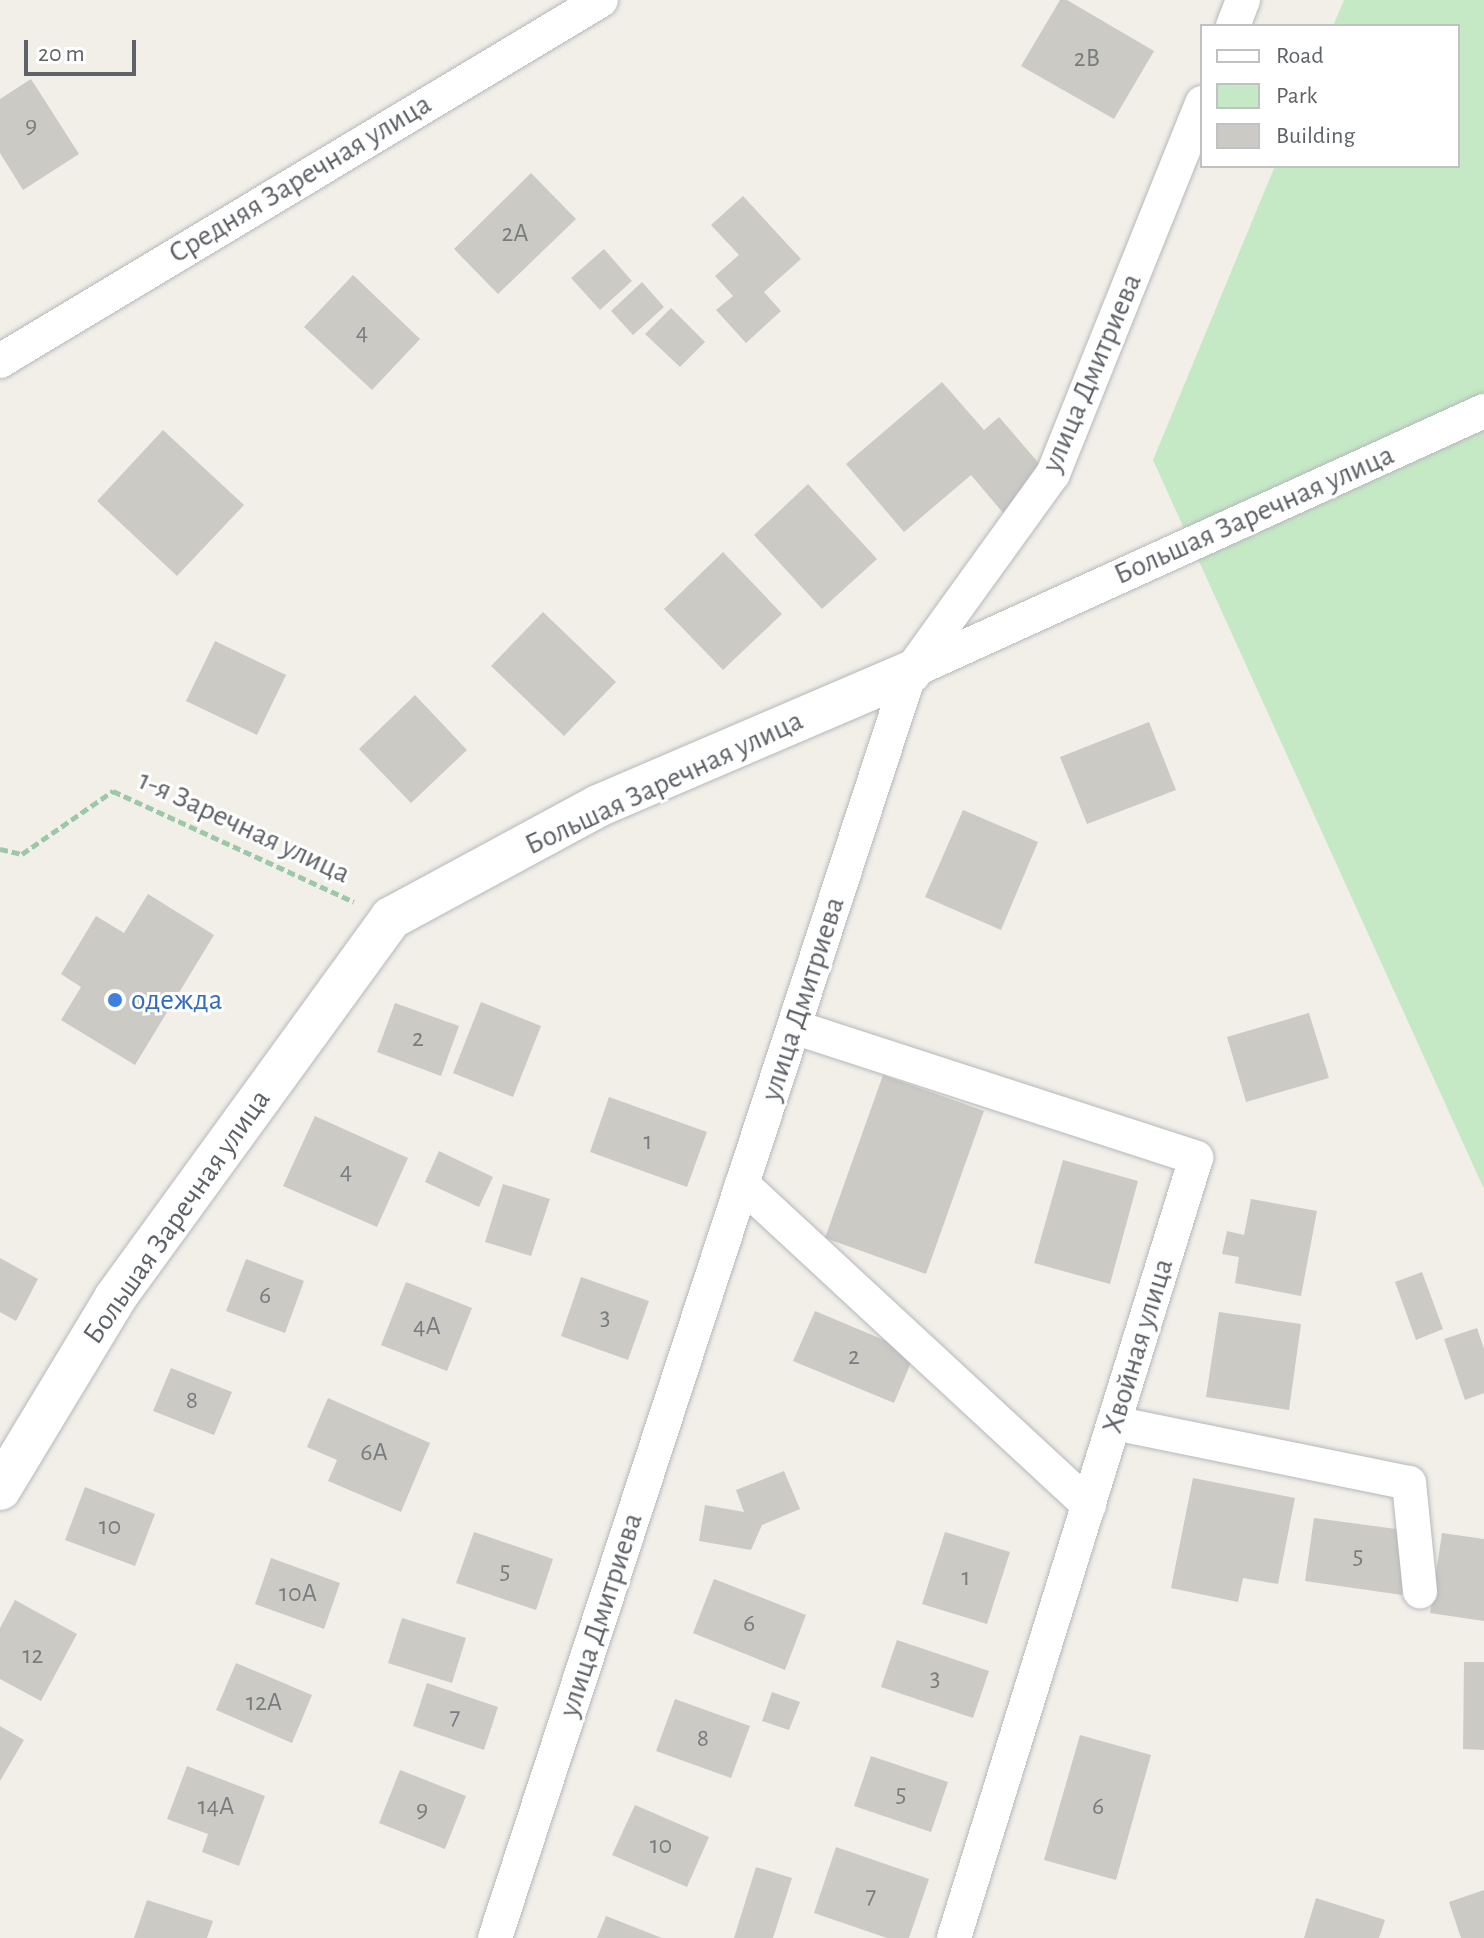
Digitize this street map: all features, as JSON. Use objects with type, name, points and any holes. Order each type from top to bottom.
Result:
[{"type":"street","name":"Средняя Заречная улица","points":[[0,361],[601,0]]},
{"type":"street","points":[[1234,24],[1243,0]]},
{"type":"street","name":"улица Дмитриева","points":[[495,1938],[910,672],[1053,474],[1200,108]]},
{"type":"street","name":"Большая Заречная улица","points":[[0,1489],[115,1298],[391,918],[598,806],[910,672],[1484,411]]},
{"type":"street","name":"Хвойная улица","points":[[794,1027],[1196,1158],[954,1938]]},
{"type":"street","points":[[742,1184],[1089,1505]]},
{"type":"street","points":[[1114,1423],[1409,1483],[1420,1591]]},
{"type":"path","name":"1-я Заречная улица","points":[[0,849],[22,854],[113,791],[391,918]]},
{"type":"green space","points":[[1344,0],[1484,0],[1484,1189],[1153,460],[1274,168],[1460,168],[1460,24],[1334,24]]},
{"type":"building","points":[[1060,0],[1067,0],[1154,51],[1114,119],[1021,66]]},
{"type":"building","points":[[31,79],[79,154],[23,190],[0,153],[0,99]]},
{"type":"building","points":[[531,173],[576,219],[498,294],[454,249]]},
{"type":"building","points":[[743,196],[801,259],[764,292],[781,311],[746,343],[716,310],[733,296],[715,276],[739,255],[711,225]]},
{"type":"building","points":[[604,249],[632,281],[600,310],[571,278]]},
{"type":"building","points":[[353,275],[420,339],[372,390],[304,327]]},
{"type":"building","points":[[642,282],[664,307],[633,335],[611,311]]},
{"type":"building","points":[[671,308],[705,342],[680,367],[645,334]]},
{"type":"building","points":[[942,382],[984,430],[999,417],[1049,475],[1004,514],[971,475],[904,532],[846,464]]},
{"type":"building","points":[[163,430],[244,505],[177,576],[97,501]]},
{"type":"building","points":[[808,484],[877,559],[822,609],[754,535]]},
{"type":"building","points":[[723,552],[782,614],[723,670],[664,609]]},
{"type":"building","points":[[543,612],[616,682],[564,736],[491,666]]},
{"type":"building","points":[[215,641],[286,675],[257,735],[186,701]]},
{"type":"building","points":[[415,695],[467,750],[411,803],[359,749]]},
{"type":"building","points":[[1149,722],[1176,790],[1087,824],[1060,757]]},
{"type":"building","points":[[963,810],[1038,842],[1001,930],[925,897]]},
{"type":"building","points":[[148,894],[214,935],[135,1065],[61,1020],[81,987],[61,974],[96,916],[124,933]]},
{"type":"building","points":[[481,1002],[541,1026],[513,1097],[453,1073]]},
{"type":"building","points":[[395,1003],[459,1026],[441,1076],[377,1052]]},
{"type":"building","points":[[1309,1013],[1329,1078],[1246,1102],[1227,1037]]},
{"type":"building","points":[[883,1075],[984,1111],[926,1274],[825,1238]]},
{"type":"building","points":[[609,1097],[707,1132],[687,1187],[590,1152]]},
{"type":"building","points":[[315,1116],[408,1158],[377,1227],[283,1186]]},
{"type":"building","points":[[439,1151],[493,1177],[479,1207],[425,1182]]},
{"type":"building","points":[[1063,1160],[1138,1181],[1110,1284],[1034,1263]]},
{"type":"building","points":[[503,1184],[550,1199],[531,1256],[485,1242]]},
{"type":"building","points":[[1251,1199],[1317,1211],[1301,1296],[1235,1283],[1239,1257],[1222,1254],[1227,1231],[1244,1235]]},
{"type":"building","points":[[0,1258],[38,1279],[16,1321],[0,1312]]},
{"type":"building","points":[[246,1259],[304,1281],[285,1333],[226,1311]]},
{"type":"building","points":[[1422,1272],[1443,1329],[1416,1340],[1395,1282]]},
{"type":"building","points":[[581,1277],[649,1301],[628,1360],[561,1336]]},
{"type":"building","points":[[406,1282],[472,1308],[447,1371],[381,1345]]},
{"type":"building","points":[[815,1311],[915,1353],[894,1403],[793,1361]]},
{"type":"building","points":[[1219,1312],[1301,1324],[1289,1410],[1206,1397]]},
{"type":"building","points":[[1477,1328],[1484,1349],[1484,1393],[1465,1400],[1444,1339]]},
{"type":"building","points":[[171,1368],[232,1392],[214,1435],[153,1411]]},
{"type":"building","points":[[328,1398],[430,1443],[401,1512],[328,1481],[337,1460],[307,1447]]},
{"type":"building","points":[[784,1471],[800,1509],[762,1525],[751,1550],[699,1541],[705,1505],[744,1512],[736,1490]]},
{"type":"building","points":[[1193,1478],[1295,1498],[1278,1584],[1243,1578],[1238,1602],[1171,1588]]},
{"type":"building","points":[[85,1487],[155,1514],[135,1566],[65,1540]]},
{"type":"building","points":[[1314,1518],[1411,1531],[1402,1595],[1305,1581]]},
{"type":"building","points":[[474,1532],[553,1559],[536,1610],[456,1583]]},
{"type":"building","points":[[945,1532],[1010,1552],[987,1624],[922,1604]]},
{"type":"building","points":[[1442,1533],[1484,1539],[1484,1621],[1430,1613]]},
{"type":"building","points":[[271,1558],[340,1583],[324,1629],[255,1604]]},
{"type":"building","points":[[714,1579],[806,1615],[785,1670],[693,1633]]},
{"type":"building","points":[[15,1600],[77,1634],[41,1701],[0,1679],[0,1628]]},
{"type":"building","points":[[402,1618],[466,1638],[452,1683],[388,1663]]},
{"type":"building","points":[[897,1640],[989,1671],[973,1718],[881,1687]]},
{"type":"building","points":[[1464,1662],[1484,1662],[1484,1750],[1463,1749]]},
{"type":"building","points":[[236,1663],[312,1695],[292,1743],[216,1710]]},
{"type":"building","points":[[427,1683],[498,1707],[484,1750],[413,1726]]},
{"type":"building","points":[[772,1692],[800,1702],[789,1730],[762,1721]]},
{"type":"building","points":[[675,1699],[750,1726],[731,1778],[656,1751]]},
{"type":"building","points":[[0,1726],[24,1740],[0,1781]]},
{"type":"building","points":[[1080,1735],[1151,1755],[1116,1880],[1044,1860]]},
{"type":"building","points":[[871,1756],[948,1782],[931,1832],[854,1806]]},
{"type":"building","points":[[187,1766],[265,1796],[239,1866],[202,1852],[208,1834],[167,1819]]},
{"type":"building","points":[[400,1770],[466,1796],[445,1849],[379,1823]]},
{"type":"building","points":[[635,1805],[709,1837],[687,1887],[612,1855]]},
{"type":"building","points":[[836,1847],[929,1879],[909,1938],[887,1938],[814,1913]]},
{"type":"building","points":[[756,1867],[792,1878],[773,1938],[734,1938]]},
{"type":"building","points":[[1484,1890],[1484,1938],[1461,1938],[1449,1902]]},
{"type":"building","points":[[1316,1898],[1385,1920],[1379,1938],[1304,1938]]},
{"type":"building","points":[[147,1900],[213,1921],[207,1938],[134,1938]]},
{"type":"building","points":[[606,1916],[662,1938],[597,1938]]},
{"type":"place","name":"одежда","points":[[115,1000]]}]
